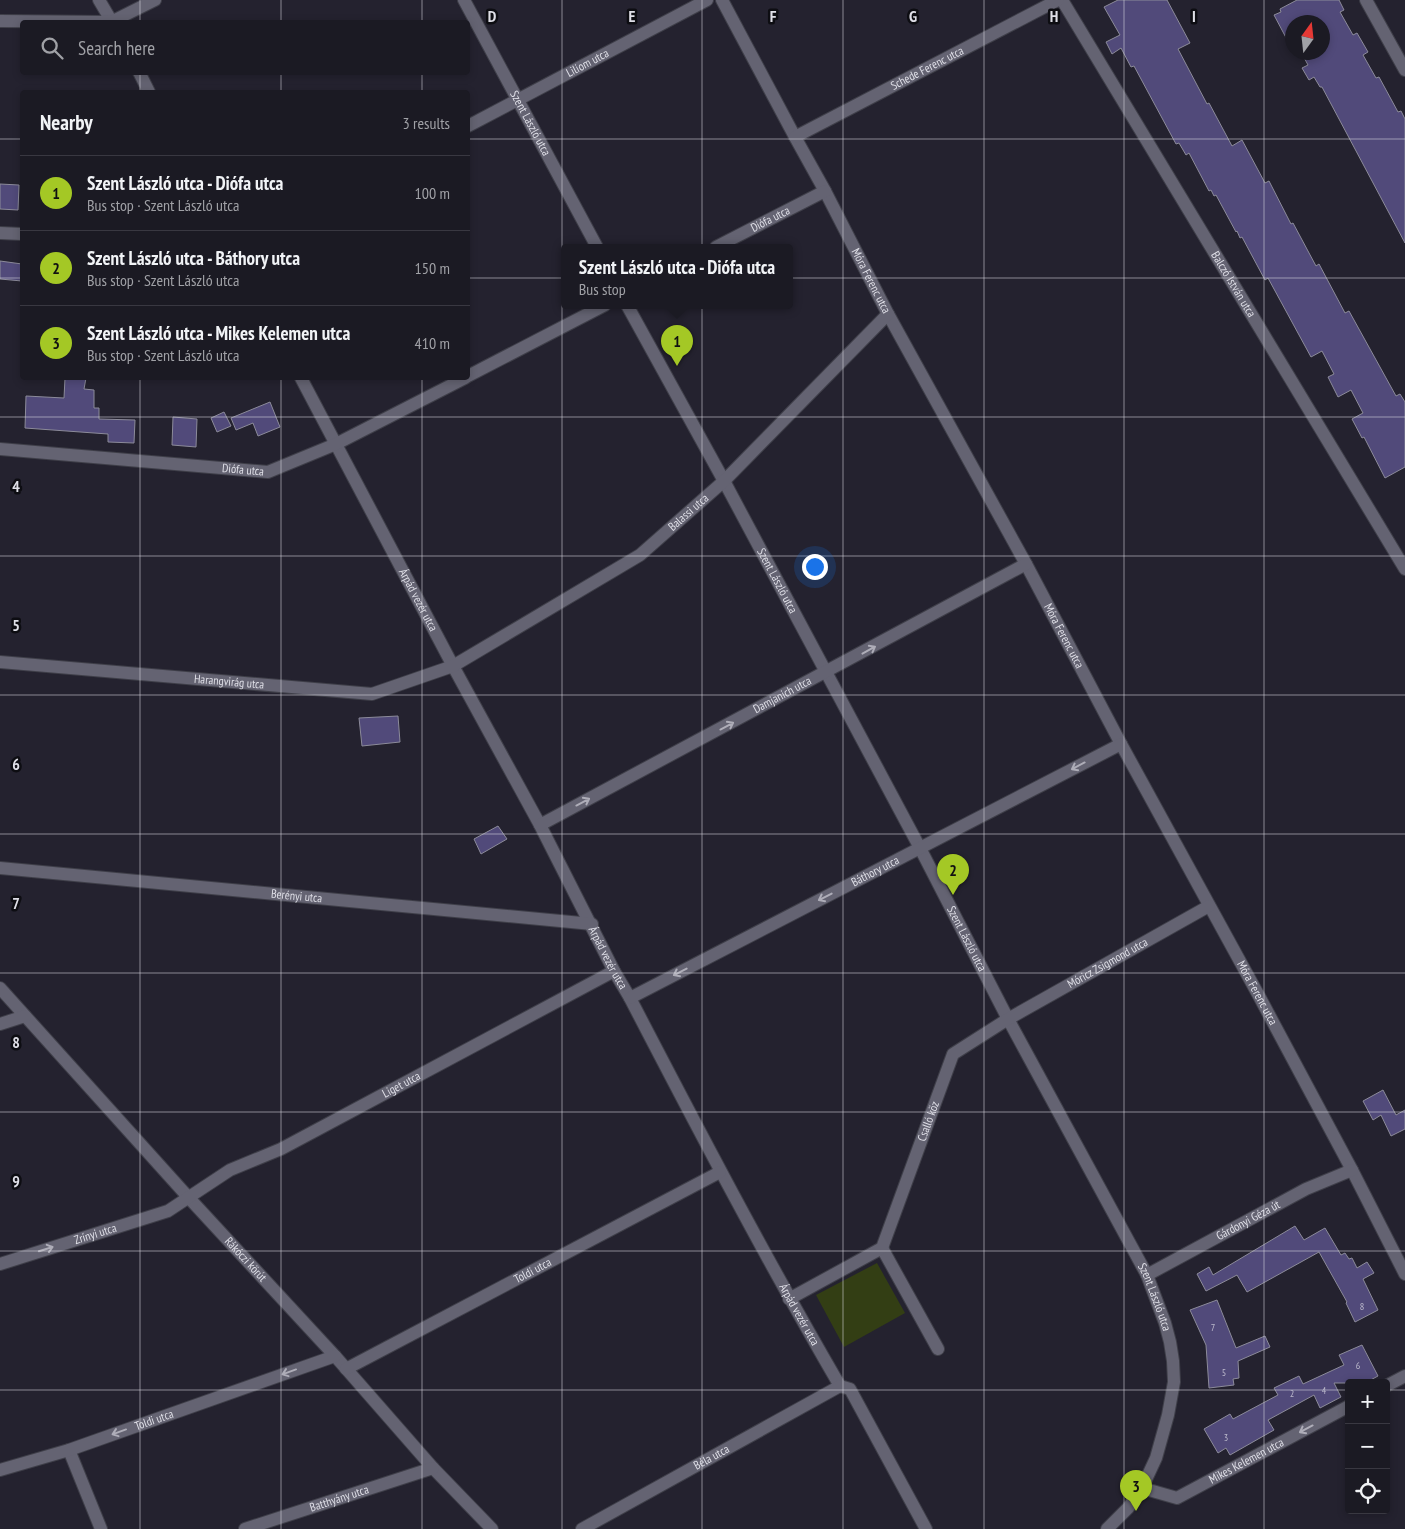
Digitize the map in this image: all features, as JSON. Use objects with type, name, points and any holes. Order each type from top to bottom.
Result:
[{"type":"street","points":[[99,0],[111,20]]},
{"type":"street","points":[[116,20],[154,0]]},
{"type":"street","name":"Szent László utca","points":[[464,0],[595,244]]},
{"type":"street","name":"Liliom utca","points":[[470,125],[707,0]]},
{"type":"street","name":"Móra Ferenc utca","points":[[722,0],[825,191],[888,314],[1026,564],[1121,744],[1352,1170],[1405,1274]]},
{"type":"street","name":"Schede Ferenc utca","points":[[795,138],[1060,0]]},
{"type":"street","name":"Balczó István utca","points":[[1060,0],[1405,569]]},
{"type":"street","points":[[1366,0],[1405,70]]},
{"type":"street","points":[[0,21],[20,21]]},
{"type":"street","points":[[140,75],[148,90]]},
{"type":"street","name":"Diófa utca","points":[[722,244],[825,191]]},
{"type":"street","points":[[0,232],[20,234]]},
{"type":"street","name":"Diófa utca","points":[[470,375],[597,309]]},
{"type":"street","name":"Szent László utca","points":[[630,309],[920,848],[1008,1019],[1147,1275],[1170,1342],[1174,1382],[1168,1415],[1156,1458],[1142,1488],[1128,1508],[1107,1529]]},
{"type":"street","name":"Balassi utca","points":[[453,666],[640,555],[724,481],[888,314]]},
{"type":"street","name":"Árpád vezér utca","points":[[302,380],[453,666],[540,825],[720,1172],[789,1299],[840,1386],[850,1389],[926,1529]]},
{"type":"street","name":"Diófa utca","points":[[0,449],[268,472],[336,444],[460,380]]},
{"type":"street","name":"Damjanich utca","points":[[540,825],[1026,564]]},
{"type":"street","name":"Harangvirág utca","points":[[0,662],[372,694],[453,666]]},
{"type":"street","name":"Báthory utca","points":[[630,998],[1121,744]]},
{"type":"street","name":"Berényi utca","points":[[0,868],[592,924]]},
{"type":"street","name":"Móricz Zsigmond utca","points":[[1008,1019],[1209,906]]},
{"type":"street","name":"Liget utca","points":[[189,1198],[230,1170],[281,1149],[614,970]]},
{"type":"street","name":"Rákóczi körút","points":[[0,988],[189,1198],[335,1356],[433,1468],[492,1529]]},
{"type":"street","points":[[0,1024],[25,1016]]},
{"type":"street","name":"Csalló köz","points":[[882,1248],[953,1054],[1008,1019]]},
{"type":"street","name":"Gárdonyi Géza út","points":[[1147,1275],[1306,1189],[1352,1170]]},
{"type":"street","name":"Toldi utca","points":[[346,1369],[720,1172]]},
{"type":"street","name":"Zrínyi utca","points":[[0,1264],[168,1211],[189,1198]]},
{"type":"street","points":[[789,1299],[882,1248],[938,1349]]},
{"type":"street","name":"Toldi utca","points":[[0,1470],[69,1450],[335,1356]]},
{"type":"street","points":[[1390,1384],[1405,1376]]},
{"type":"street","name":"Béla utca","points":[[582,1529],[840,1386]]},
{"type":"street","name":"Mikes Kelemen utca","points":[[1142,1488],[1177,1498],[1345,1408]]},
{"type":"street","points":[[69,1450],[101,1529]]},
{"type":"street","name":"Batthyány utca","points":[[244,1529],[433,1468]]},
{"type":"green space","points":[[877,1263],[905,1313],[844,1347],[816,1295]]},
{"type":"building","points":[[1118,0],[1167,0],[1190,43],[1178,49],[1207,104],[1209,103],[1232,146],[1242,140],[1265,183],[1269,181],[1291,224],[1293,223],[1316,266],[1319,264],[1345,313],[1349,311],[1396,396],[1400,394],[1405,402],[1405,467],[1385,478],[1364,437],[1362,438],[1352,419],[1363,413],[1351,390],[1338,397],[1328,377],[1334,374],[1322,351],[1311,357],[1268,278],[1265,280],[1242,237],[1240,238],[1236,232],[1216,195],[1214,196],[1211,190],[1209,191],[1189,153],[1186,155],[1179,143],[1176,144],[1134,66],[1131,67],[1121,48],[1112,54],[1106,42],[1120,35],[1104,7]]},
{"type":"building","points":[[1297,0],[1339,0],[1344,10],[1340,12],[1353,35],[1357,33],[1368,52],[1363,55],[1376,78],[1379,77],[1398,112],[1401,111],[1405,119],[1405,243],[1322,87],[1320,87],[1314,77],[1309,80],[1302,68],[1308,65],[1305,60],[1330,60],[1330,15],[1285,15],[1285,36],[1274,15],[1281,12],[1280,9]]},
{"type":"building","points":[[0,184],[19,185],[18,210],[0,209]]},
{"type":"building","points":[[0,261],[20,264],[20,281],[0,279]]},
{"type":"building","points":[[65,380],[86,380],[84,389],[94,390],[94,408],[99,408],[99,419],[135,420],[134,443],[108,442],[108,434],[25,428],[26,396],[64,398]]},
{"type":"building","points":[[270,402],[280,427],[258,436],[253,423],[236,430],[231,418]]},
{"type":"building","points":[[224,412],[231,426],[217,432],[211,418]]},
{"type":"building","points":[[173,417],[197,419],[196,447],[172,445]]},
{"type":"building","points":[[398,716],[400,742],[362,746],[359,718]]},
{"type":"building","points":[[498,826],[507,839],[481,854],[474,839]]},
{"type":"building","points":[[1383,1090],[1396,1115],[1405,1110],[1405,1129],[1391,1136],[1381,1115],[1373,1120],[1363,1101]]},
{"type":"building","points":[[1295,1226],[1304,1240],[1325,1228],[1341,1255],[1345,1253],[1349,1259],[1352,1258],[1357,1268],[1367,1262],[1374,1273],[1363,1279],[1378,1310],[1355,1322],[1347,1302],[1319,1252],[1247,1292],[1237,1275],[1206,1291],[1197,1274],[1209,1267],[1213,1275]]},
{"type":"building","points":[[1217,1300],[1236,1348],[1265,1336],[1270,1347],[1238,1361],[1239,1378],[1233,1379],[1234,1385],[1209,1388],[1206,1345],[1190,1310]]},
{"type":"building","points":[[1362,1345],[1378,1376],[1372,1379],[1345,1379],[1345,1383],[1334,1383],[1341,1397],[1320,1408],[1314,1395],[1268,1420],[1274,1430],[1230,1455],[1226,1448],[1218,1453],[1204,1429],[1230,1414],[1233,1419],[1278,1395],[1274,1388],[1299,1376],[1303,1384],[1344,1365],[1339,1355]]},
{"type":"place","name":"Szent László utca - Diófa utca","points":[[677,366]]},
{"type":"place","name":"Szent László utca - Báthory utca","points":[[953,895]]},
{"type":"place","name":"Szent László utca - Mikes Kelemen utca","points":[[1136,1511]]}]
